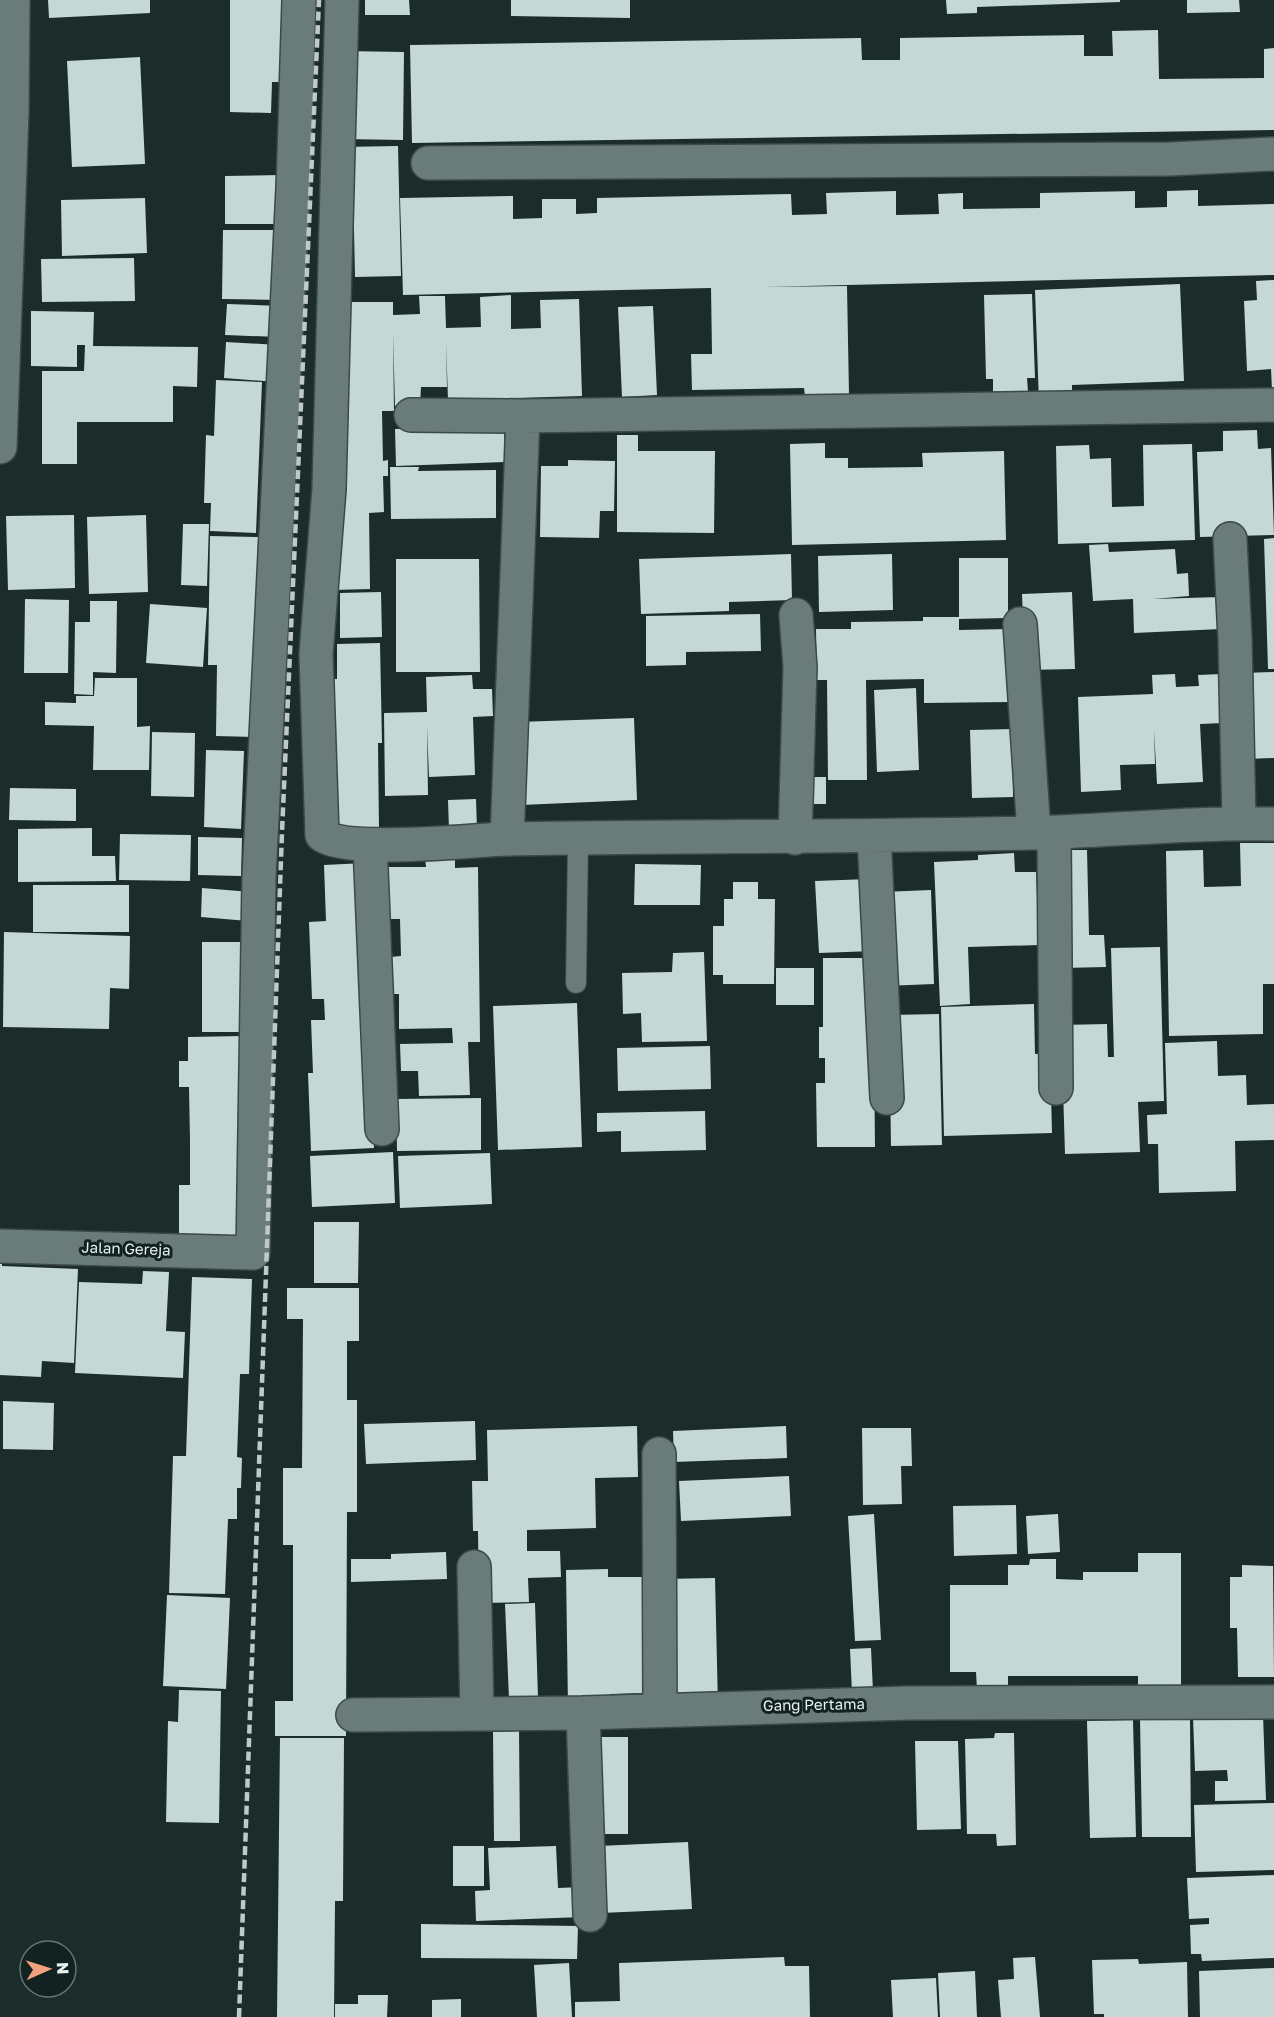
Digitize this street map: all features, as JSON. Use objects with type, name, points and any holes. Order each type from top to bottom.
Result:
[{"type":"street","points":[[0,428],[12,111],[13,0]]},
{"type":"street","name":"Jalan Gereja","points":[[0,1246],[253,1253],[259,878],[293,188],[299,0]]},
{"type":"street","points":[[342,0],[329,489],[316,654],[322,835],[328,840],[370,844],[507,839],[795,838],[1044,833],[1239,823],[1274,824]]},
{"type":"street","points":[[428,163],[1170,159],[1274,154]]},
{"type":"street","points":[[411,415],[523,416],[1274,405]]},
{"type":"street","points":[[507,839],[523,416]]},
{"type":"street","points":[[1230,539],[1235,639],[1239,823]]},
{"type":"street","points":[[795,838],[800,667],[796,615]]},
{"type":"street","points":[[1020,624],[1044,833],[1056,1088]]},
{"type":"street","points":[[874,836],[887,1098]]},
{"type":"street","points":[[370,844],[382,1129]]},
{"type":"street","points":[[659,1454],[660,1709]]},
{"type":"street","points":[[474,1567],[477,1714]]},
{"type":"street","name":"Gang Pertama","points":[[353,1714],[583,1713],[921,1703],[1274,1702]]},
{"type":"street","points":[[583,1713],[590,1915]]},
{"type":"lane","points":[[576,983],[578,840]]},
{"type":"building","points":[[48,0],[150,0],[150,13],[49,18]]},
{"type":"building","points":[[230,0],[287,0],[287,82],[272,82],[271,113],[230,112]]},
{"type":"building","points":[[365,0],[409,0],[410,15],[365,15]]},
{"type":"building","points":[[511,0],[630,0],[630,18],[511,16]]},
{"type":"building","points":[[946,0],[1120,0],[1120,2],[977,7],[977,13],[947,14]]},
{"type":"building","points":[[1187,0],[1239,0],[1240,12],[1187,13]]},
{"type":"building","points":[[1158,30],[1159,79],[1264,78],[1264,49],[1274,48],[1274,130],[412,143],[410,45],[861,38],[862,60],[900,60],[900,38],[1084,35],[1084,56],[1113,56],[1112,31]]},
{"type":"building","points":[[344,51],[404,52],[403,140],[343,139]]},
{"type":"building","points":[[140,57],[145,164],[72,167],[67,61]]},
{"type":"building","points":[[398,146],[401,276],[355,277],[353,183],[341,147]]},
{"type":"building","points":[[282,175],[282,224],[225,224],[225,176]]},
{"type":"building","points":[[1198,190],[1198,206],[1274,204],[1274,275],[761,287],[847,286],[849,395],[805,396],[804,388],[692,390],[691,354],[712,354],[711,288],[403,295],[400,198],[513,196],[513,219],[542,218],[542,199],[576,199],[576,214],[597,213],[597,198],[791,194],[792,215],[827,214],[826,193],[896,191],[896,215],[939,214],[938,194],[963,193],[963,209],[1040,208],[1040,193],[1135,191],[1135,208],[1167,207],[1167,191]]},
{"type":"building","points":[[145,198],[147,253],[62,256],[61,200]]},
{"type":"building","points":[[223,230],[278,230],[277,300],[222,299]]},
{"type":"building","points":[[134,258],[135,301],[42,302],[41,259]]},
{"type":"building","points":[[1274,280],[1274,390],[1272,390],[1271,369],[1247,371],[1244,301],[1257,300],[1256,281]]},
{"type":"building","points":[[1180,284],[1184,381],[1072,385],[1072,401],[1039,403],[1035,290]]},
{"type":"building","points":[[1032,294],[1035,378],[1027,378],[1028,392],[993,393],[993,379],[986,379],[984,295]]},
{"type":"building","points":[[511,295],[511,329],[541,328],[540,300],[579,299],[582,396],[448,400],[446,341],[447,387],[421,387],[420,406],[395,406],[393,333],[394,411],[382,411],[383,461],[388,460],[388,476],[383,476],[384,512],[369,513],[370,589],[333,590],[335,302],[393,302],[393,315],[420,314],[419,296],[445,296],[446,328],[481,327],[480,297]]},
{"type":"building","points":[[227,304],[281,306],[279,337],[225,335]]},
{"type":"building","points":[[653,306],[657,395],[622,397],[618,307]]},
{"type":"building","points":[[31,311],[94,312],[93,346],[198,347],[197,387],[173,386],[173,422],[77,422],[77,464],[42,464],[42,371],[84,371],[85,345],[77,345],[77,367],[31,366]]},
{"type":"building","points":[[226,342],[278,345],[276,382],[224,378]]},
{"type":"building","points":[[216,380],[262,382],[256,533],[210,531],[211,503],[204,503],[206,435],[214,436]]},
{"type":"building","points":[[504,426],[505,462],[396,466],[395,429]]},
{"type":"building","points":[[1257,430],[1258,449],[1271,448],[1274,535],[1200,537],[1197,452],[1223,451],[1223,431]]},
{"type":"building","points":[[617,435],[638,435],[638,451],[715,451],[714,533],[617,532]]},
{"type":"building","points":[[825,443],[825,458],[848,458],[848,468],[923,467],[922,453],[1004,451],[1006,540],[792,545],[790,444]]},
{"type":"building","points":[[1192,444],[1195,540],[1058,544],[1056,446],[1089,445],[1090,459],[1111,458],[1112,507],[1144,506],[1143,445]]},
{"type":"building","points":[[568,460],[615,461],[614,511],[600,511],[599,538],[540,537],[541,466],[568,466]]},
{"type":"building","points":[[390,467],[419,467],[418,471],[496,470],[496,518],[391,519]]},
{"type":"building","points":[[74,515],[75,588],[8,590],[6,516]]},
{"type":"building","points":[[146,515],[148,592],[89,594],[87,517]]},
{"type":"building","points":[[183,524],[209,524],[207,586],[181,585]]},
{"type":"building","points":[[210,536],[258,537],[254,737],[216,736],[217,665],[208,665]]},
{"type":"building","points":[[1274,538],[1274,669],[1268,669],[1264,539]]},
{"type":"building","points":[[1108,544],[1109,552],[1175,549],[1177,574],[1188,573],[1189,596],[1153,599],[1220,597],[1221,629],[1134,633],[1133,599],[1093,601],[1089,545]]},
{"type":"building","points":[[791,554],[792,600],[729,602],[729,611],[641,614],[639,559]]},
{"type":"building","points":[[892,554],[893,610],[819,612],[818,556]]},
{"type":"building","points":[[959,558],[1008,558],[1008,618],[959,619]]},
{"type":"building","points":[[396,559],[479,559],[480,672],[396,672]]},
{"type":"building","points":[[381,592],[382,637],[340,638],[340,593]]},
{"type":"building","points":[[1072,592],[1075,669],[1025,670],[1022,594]]},
{"type":"building","points":[[25,599],[69,600],[68,673],[24,673]]},
{"type":"building","points":[[90,601],[117,601],[116,673],[93,672],[93,695],[74,694],[75,622],[90,622]]},
{"type":"building","points":[[150,604],[207,608],[203,667],[146,663]]},
{"type":"building","points":[[760,614],[761,651],[686,652],[686,665],[646,666],[646,616]]},
{"type":"building","points":[[923,617],[959,617],[959,630],[1010,629],[1010,702],[924,703],[924,679],[866,680],[867,780],[828,780],[827,680],[817,680],[816,629],[851,629],[851,622],[923,621]]},
{"type":"building","points":[[380,643],[382,743],[378,743],[379,830],[329,831],[324,679],[337,679],[337,644]]},
{"type":"building","points":[[1274,672],[1274,758],[1247,759],[1243,673]]},
{"type":"building","points":[[1175,674],[1176,687],[1199,686],[1198,675],[1221,674],[1223,723],[1200,724],[1203,782],[1157,784],[1154,729],[1155,764],[1120,765],[1121,790],[1081,792],[1078,697],[1153,694],[1152,675]]},
{"type":"building","points":[[472,675],[473,689],[492,689],[493,716],[473,717],[475,775],[429,777],[427,727],[428,795],[385,796],[384,713],[427,712],[426,677]]},
{"type":"building","points":[[95,678],[137,678],[137,727],[150,726],[149,770],[93,770],[94,726],[45,725],[45,702],[76,703],[76,696],[94,696]]},
{"type":"building","points":[[916,688],[919,770],[877,772],[874,690]]},
{"type":"building","points":[[634,718],[637,800],[521,805],[518,722]]},
{"type":"building","points":[[1012,729],[1013,797],[972,798],[970,730]]},
{"type":"building","points":[[152,732],[195,733],[194,797],[151,796]]},
{"type":"building","points":[[206,750],[244,751],[241,829],[204,827]]},
{"type":"building","points":[[799,777],[826,777],[826,804],[799,804]]},
{"type":"building","points":[[10,788],[76,789],[76,821],[9,820]]},
{"type":"building","points":[[476,799],[477,829],[449,830],[448,800]]},
{"type":"building","points":[[92,828],[92,856],[115,856],[116,881],[18,882],[18,829]]},
{"type":"building","points":[[120,834],[191,835],[190,881],[119,880]]},
{"type":"building","points":[[198,837],[242,838],[241,876],[198,875]]},
{"type":"building","points":[[1240,843],[1274,843],[1274,984],[1263,984],[1263,1034],[1169,1036],[1166,851],[1203,850],[1204,887],[1241,886]]},
{"type":"building","points":[[1060,850],[1087,850],[1089,935],[1104,935],[1106,967],[1063,968]]},
{"type":"building","points":[[1014,853],[1015,872],[1036,872],[1039,945],[968,947],[970,1004],[940,1006],[934,862],[978,860],[978,855]]},
{"type":"building","points":[[425,857],[455,857],[455,868],[478,867],[480,1042],[468,1042],[470,1095],[419,1096],[418,1071],[401,1071],[400,1044],[453,1043],[452,1028],[399,1029],[399,994],[391,994],[390,957],[401,956],[400,919],[383,919],[382,867],[426,867]]},
{"type":"building","points":[[365,863],[374,1148],[311,1151],[308,1073],[313,1073],[311,1020],[325,1020],[324,999],[312,999],[309,922],[326,921],[324,865]]},
{"type":"building","points":[[635,864],[701,865],[700,905],[634,905]]},
{"type":"building","points":[[869,879],[873,951],[819,953],[815,881]]},
{"type":"building","points":[[733,882],[758,882],[758,899],[775,899],[774,984],[723,984],[723,975],[713,975],[713,926],[724,926],[724,899],[733,899]]},
{"type":"building","points":[[33,885],[129,885],[129,932],[33,932]]},
{"type":"building","points":[[202,888],[251,892],[248,921],[201,917]]},
{"type":"building","points":[[931,890],[934,984],[885,986],[882,892]]},
{"type":"building","points":[[4,932],[130,936],[129,989],[110,988],[109,1029],[3,1027]]},
{"type":"building","points":[[202,942],[245,942],[244,1032],[202,1032]]},
{"type":"building","points":[[1160,947],[1164,1101],[1138,1102],[1140,1152],[1065,1154],[1061,1025],[1107,1024],[1108,1057],[1114,1057],[1111,948]]},
{"type":"building","points":[[704,952],[707,1041],[642,1042],[641,1013],[623,1014],[622,973],[672,972],[673,953]]},
{"type":"building","points":[[823,958],[873,958],[875,1147],[817,1147],[816,1083],[825,1083],[825,1058],[819,1058],[819,1027],[823,1027]]},
{"type":"building","points":[[776,968],[814,968],[814,1005],[776,1005]]},
{"type":"building","points":[[577,1003],[582,1147],[498,1150],[493,1006]]},
{"type":"building","points":[[1034,1004],[1035,1054],[1050,1053],[1052,1133],[944,1136],[941,1007]]},
{"type":"building","points":[[939,1014],[942,1145],[891,1146],[889,1015]]},
{"type":"building","points":[[242,1036],[244,1185],[236,1185],[236,1212],[245,1212],[246,1246],[179,1247],[179,1185],[190,1185],[190,1141],[189,1087],[179,1087],[179,1061],[188,1061],[188,1037]]},
{"type":"building","points":[[1217,1041],[1218,1076],[1246,1075],[1247,1105],[1274,1104],[1274,1140],[1235,1141],[1236,1191],[1159,1193],[1158,1144],[1148,1144],[1147,1115],[1167,1114],[1165,1043]]},
{"type":"building","points":[[710,1046],[711,1089],[618,1091],[617,1048]]},
{"type":"building","points":[[481,1098],[481,1150],[397,1151],[396,1099]]},
{"type":"building","points":[[705,1111],[706,1150],[621,1152],[621,1131],[597,1132],[597,1113]]},
{"type":"building","points":[[393,1152],[395,1203],[312,1207],[310,1156]]},
{"type":"building","points":[[490,1153],[492,1204],[400,1208],[398,1156]]},
{"type":"building","points":[[314,1222],[359,1222],[358,1283],[314,1283]]},
{"type":"building","points":[[0,1260],[2,1260],[2,1266],[78,1269],[74,1363],[42,1361],[41,1377],[0,1375]]},
{"type":"building","points":[[143,1271],[169,1272],[166,1331],[185,1332],[183,1378],[75,1373],[79,1282],[142,1284]]},
{"type":"building","points":[[192,1277],[252,1279],[249,1374],[240,1374],[237,1457],[242,1458],[241,1488],[237,1488],[237,1519],[228,1519],[225,1594],[169,1593],[173,1456],[186,1456]]},
{"type":"building","points":[[287,1288],[359,1288],[359,1341],[347,1341],[347,1400],[357,1400],[357,1512],[347,1512],[346,1736],[275,1736],[275,1701],[293,1701],[293,1545],[283,1545],[283,1468],[302,1468],[303,1319],[287,1319]]},
{"type":"building","points":[[3,1401],[54,1403],[53,1450],[3,1449]]},
{"type":"building","points":[[475,1421],[476,1460],[366,1464],[364,1424]]},
{"type":"building","points":[[637,1426],[638,1477],[595,1478],[596,1528],[527,1530],[527,1551],[560,1551],[561,1577],[528,1578],[529,1602],[479,1603],[478,1531],[473,1531],[472,1481],[488,1481],[487,1430]]},
{"type":"building","points":[[786,1426],[787,1458],[674,1462],[673,1431]]},
{"type":"building","points":[[862,1428],[911,1428],[912,1466],[901,1466],[902,1504],[863,1505]]},
{"type":"building","points":[[789,1476],[791,1516],[681,1521],[679,1481]]},
{"type":"building","points":[[1016,1505],[1017,1554],[954,1556],[953,1506]]},
{"type":"building","points":[[874,1514],[881,1640],[855,1641],[848,1516]]},
{"type":"building","points":[[1058,1514],[1060,1552],[1028,1554],[1026,1516]]},
{"type":"building","points":[[446,1552],[447,1579],[351,1582],[351,1559],[391,1559],[391,1554]]},
{"type":"building","points":[[1138,1553],[1181,1553],[1181,1688],[1138,1688],[1138,1676],[1008,1676],[1008,1690],[977,1690],[976,1672],[950,1672],[950,1585],[1008,1585],[1008,1565],[1029,1565],[1030,1559],[1056,1559],[1056,1579],[1083,1580],[1083,1572],[1138,1572]]},
{"type":"building","points":[[1242,1565],[1273,1566],[1274,1677],[1238,1677],[1237,1628],[1230,1628],[1230,1577],[1242,1577]]},
{"type":"building","points":[[608,1569],[608,1577],[644,1577],[645,1693],[610,1694],[610,1708],[568,1708],[566,1570]]},
{"type":"building","points":[[715,1578],[718,1706],[667,1707],[664,1579]]},
{"type":"building","points":[[167,1595],[230,1598],[226,1689],[163,1686]]},
{"type":"building","points":[[535,1603],[538,1698],[509,1699],[505,1604]]},
{"type":"building","points":[[871,1648],[873,1692],[852,1693],[850,1649]]},
{"type":"building","points":[[179,1690],[221,1691],[219,1823],[166,1822],[168,1721],[178,1722]]},
{"type":"building","points":[[1263,1714],[1266,1800],[1215,1801],[1215,1781],[1228,1781],[1227,1770],[1195,1771],[1193,1717]]},
{"type":"building","points":[[1140,1718],[1190,1718],[1191,1837],[1142,1837]]},
{"type":"building","points":[[1133,1720],[1136,1837],[1090,1838],[1087,1721]]},
{"type":"building","points":[[519,1731],[520,1841],[494,1841],[493,1732]]},
{"type":"building","points":[[995,1733],[1014,1733],[1016,1845],[997,1846],[996,1834],[967,1834],[965,1739],[994,1738]]},
{"type":"building","points":[[600,1737],[628,1737],[628,1834],[599,1834]]},
{"type":"building","points":[[280,1738],[344,1738],[343,1901],[335,1901],[334,2017],[277,2017]]},
{"type":"building","points":[[915,1741],[958,1741],[961,1829],[917,1830]]},
{"type":"building","points":[[1274,1803],[1274,1870],[1196,1872],[1194,1805]]},
{"type":"building","points":[[688,1842],[692,1909],[601,1913],[598,1846]]},
{"type":"building","points":[[453,1846],[484,1846],[484,1886],[453,1886]]},
{"type":"building","points":[[556,1846],[558,1888],[582,1887],[583,1917],[476,1921],[475,1891],[490,1890],[488,1848]]},
{"type":"building","points":[[1274,1875],[1274,1958],[1202,1961],[1201,1954],[1191,1954],[1190,1925],[1209,1924],[1209,1918],[1189,1919],[1187,1878]]},
{"type":"building","points":[[421,1924],[578,1926],[577,1959],[421,1958]]},
{"type":"building","points":[[784,1957],[785,1966],[809,1966],[810,2017],[575,2017],[575,2002],[620,2001],[619,1963]]},
{"type":"building","points":[[1035,1957],[1040,2017],[1001,2017],[998,1980],[1014,1979],[1013,1958]]},
{"type":"building","points":[[1138,1959],[1139,1964],[1187,1962],[1188,2017],[1104,2017],[1104,2014],[1094,2014],[1092,1960]]},
{"type":"building","points":[[569,1963],[572,2017],[537,2017],[534,1965]]},
{"type":"building","points":[[1274,1968],[1274,2017],[1200,2017],[1199,1971]]},
{"type":"building","points":[[975,1971],[977,2017],[940,2017],[938,1973]]},
{"type":"building","points":[[936,1978],[938,2017],[893,2017],[891,1980]]},
{"type":"building","points":[[358,1995],[388,1995],[387,2017],[335,2017],[335,2004],[358,2004]]},
{"type":"building","points":[[461,1999],[461,2017],[432,2017],[432,2000]]},
{"type":"railway","points":[[239,2017],[282,832],[319,0]]}]
